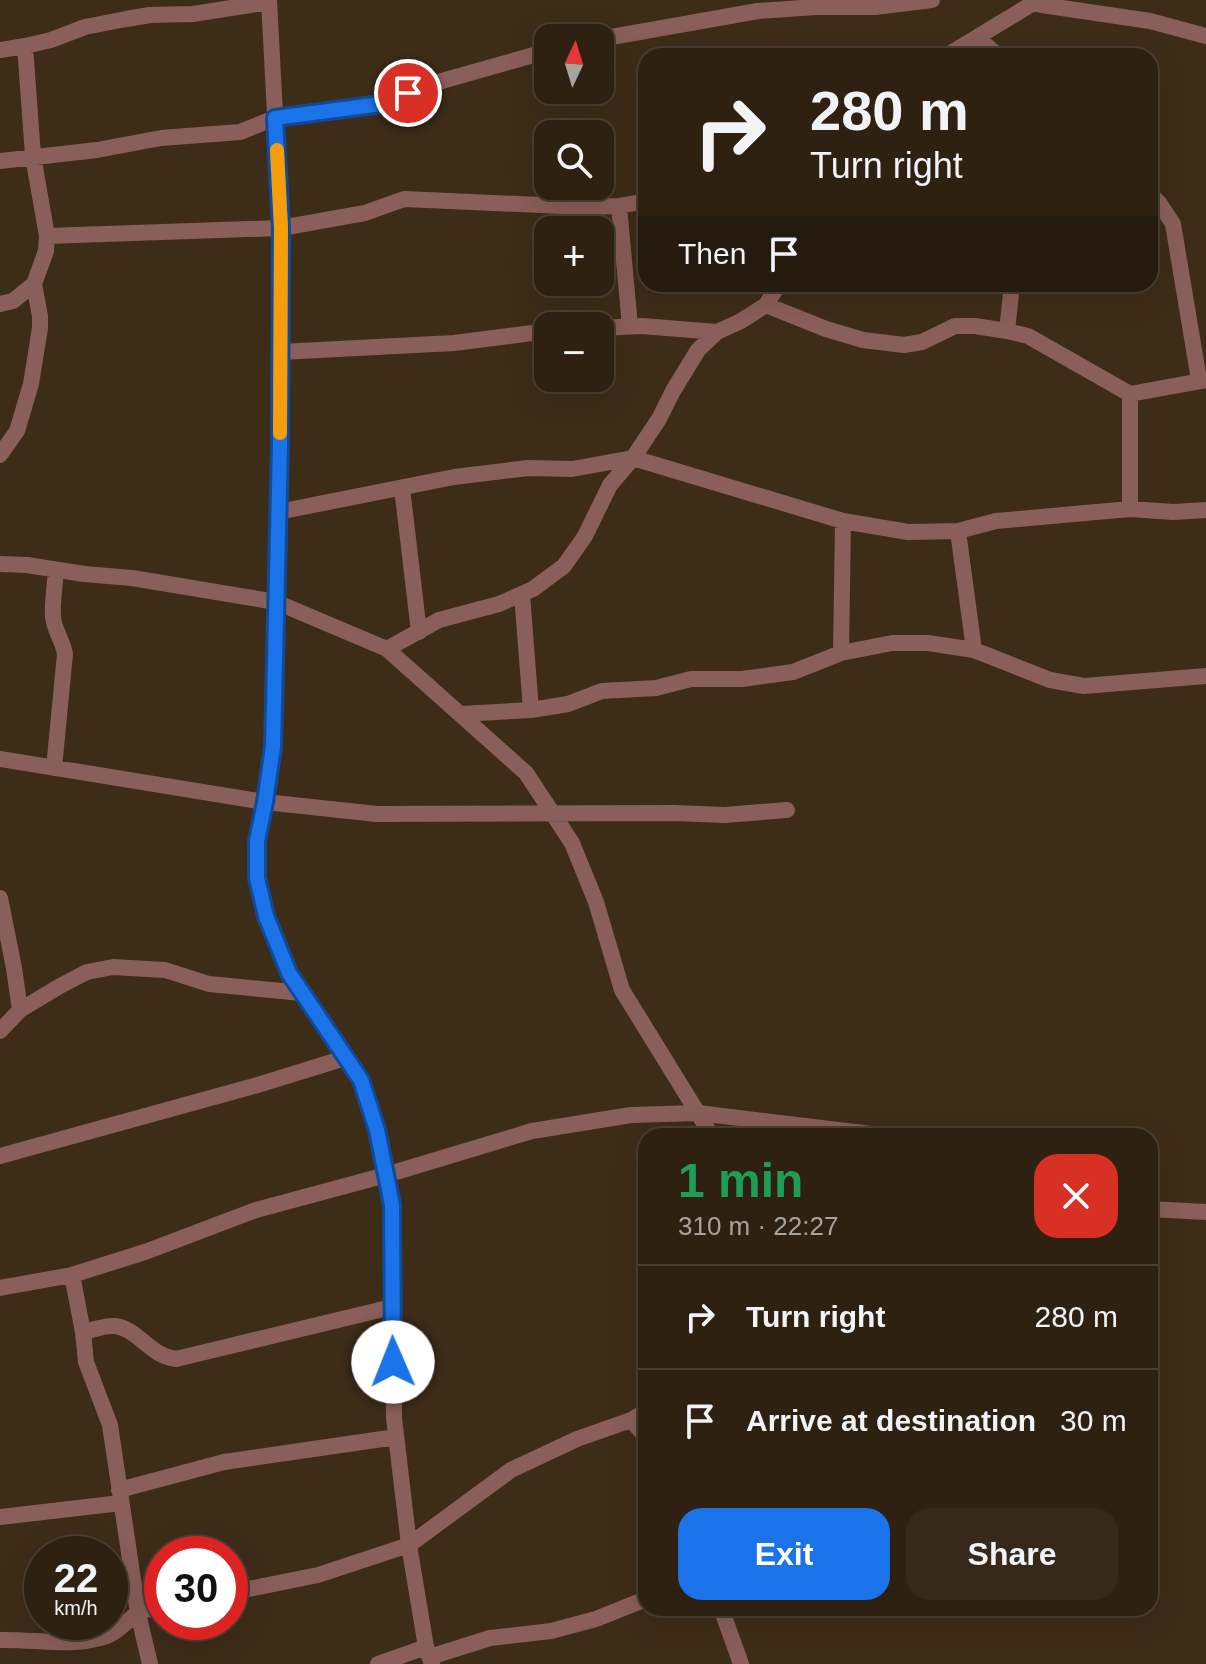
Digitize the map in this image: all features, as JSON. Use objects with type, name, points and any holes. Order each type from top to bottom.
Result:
[{"type":"street","points":[[614,37],[758,11],[875,7],[932,0]]},
{"type":"street","points":[[0,50],[51,40],[85,27],[126,19],[193,14],[269,1],[281,228],[278,512],[273,747],[257,841],[257,878],[266,916],[289,973],[361,1080],[377,1130],[392,1205],[394,1418],[409,1545],[429,1656]]},
{"type":"street","points":[[959,48],[1032,1],[1150,21],[1206,36]]},
{"type":"street","points":[[977,37],[989,48]]},
{"type":"street","points":[[0,455],[17,431],[31,384],[40,328],[34,284],[46,251],[47,236],[33,156],[25,46]]},
{"type":"street","points":[[0,161],[97,150],[161,138],[240,132],[275,118],[381,104],[431,84],[534,55]]},
{"type":"street","points":[[47,236],[281,228],[365,213],[404,199],[585,207],[638,202]]},
{"type":"street","points":[[766,305],[863,340],[904,345],[922,342],[955,326],[975,326],[1028,336],[1130,394],[1203,380],[1173,224],[1158,202]]},
{"type":"street","points":[[619,206],[630,326]]},
{"type":"street","points":[[0,304],[13,301],[34,284]]},
{"type":"street","points":[[387,649],[439,620],[499,604],[533,589],[564,566],[585,536],[610,485],[659,419],[698,350],[717,332],[766,305],[774,292]]},
{"type":"street","points":[[1007,331],[1011,292]]},
{"type":"street","points":[[614,327],[717,332]]},
{"type":"street","points":[[280,352],[454,343],[534,333]]},
{"type":"street","points":[[1130,394],[1130,509]]},
{"type":"street","points":[[278,512],[454,477],[528,468],[572,469],[633,458],[843,521],[908,532],[958,531],[996,521],[1130,509],[1173,512],[1206,510]]},
{"type":"street","points":[[402,488],[419,632]]},
{"type":"street","points":[[841,653],[843,521]]},
{"type":"street","points":[[958,531],[974,650]]},
{"type":"street","points":[[0,564],[132,578],[276,602],[387,649],[526,773],[572,843],[596,902],[622,990],[707,1128]]},
{"type":"street","points":[[54,768],[65,654],[53,618],[56,570]]},
{"type":"street","points":[[522,594],[531,710]]},
{"type":"street","points":[[461,714],[531,710],[568,704],[602,691],[656,688],[691,679],[742,679],[793,672],[841,653],[892,643],[928,643],[974,650],[1050,680],[1084,686],[1206,676]]},
{"type":"street","points":[[0,759],[265,802],[377,814],[725,815],[787,810]]},
{"type":"street","points":[[0,898],[20,1010]]},
{"type":"street","points":[[0,1031],[20,1010],[87,972],[113,967],[165,970],[209,984],[302,993]]},
{"type":"street","points":[[0,1156],[345,1058]]},
{"type":"street","points":[[0,1288],[72,1275],[145,1252],[256,1210],[532,1131],[631,1115],[698,1113],[822,1128]]},
{"type":"street","points":[[1158,1209],[1206,1212]]},
{"type":"street","points":[[72,1275],[86,1362],[110,1425],[138,1613],[150,1664]]},
{"type":"street","points":[[83,1332],[112,1326],[123,1328],[159,1355],[176,1359],[392,1307]]},
{"type":"street","points":[[248,1589],[318,1575],[409,1545],[511,1470],[638,1415]]},
{"type":"street","points":[[0,1517],[120,1497],[224,1462],[396,1437]]},
{"type":"street","points":[[378,1664],[429,1656],[505,1635],[551,1631],[596,1619],[638,1602]]},
{"type":"street","points":[[0,1640],[63,1642],[109,1636],[144,1611]]},
{"type":"street","points":[[724,1616],[741,1664]]},
{"type":"slow traffic","points":[[277,150],[281,228],[280,433]]},
{"type":"route","points":[[393,1362],[392,1205],[377,1130],[361,1080],[289,973],[266,916],[257,878],[257,841],[273,747],[281,228],[275,118],[381,104],[408,93]]}]
